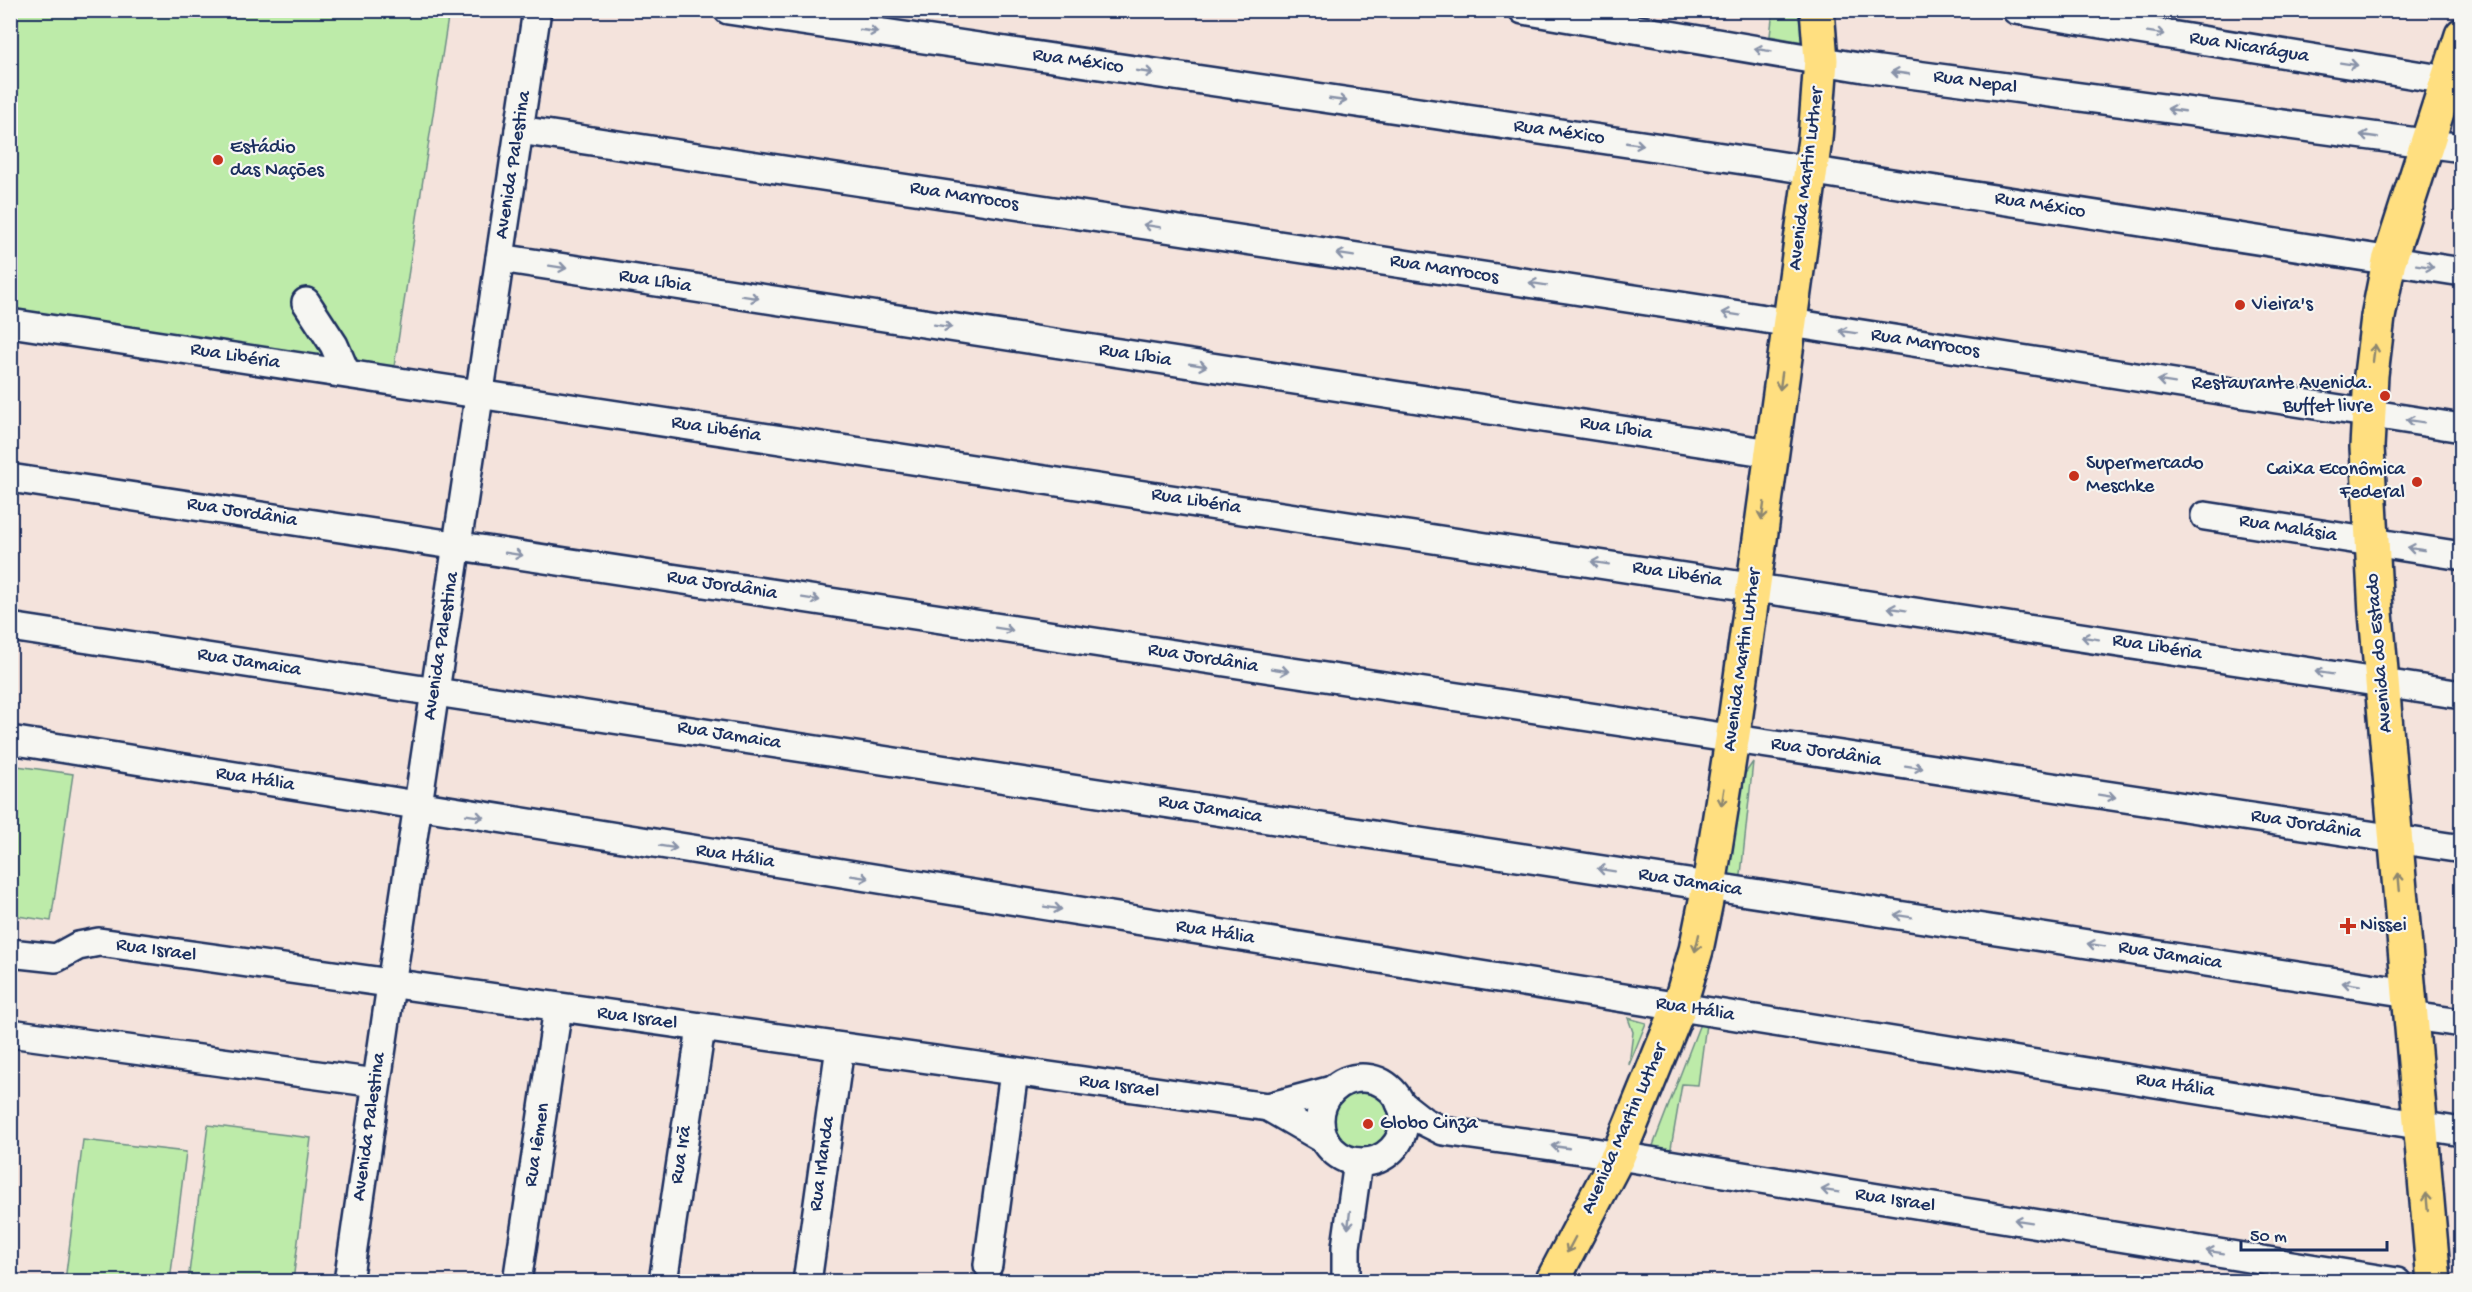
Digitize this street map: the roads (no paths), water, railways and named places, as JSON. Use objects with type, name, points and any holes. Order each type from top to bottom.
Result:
[{"type":"main road","name":"Avenida Martin Luther","points":[[1552,1281],[1618,1156],[1679,1007],[1696,950],[1709,886],[1732,739],[1811,170],[1820,96],[1821,60],[1817,10]]},
{"type":"main road","name":"Avenida do Estado","points":[[2434,1281],[2370,542],[2367,447],[2378,317],[2389,261],[2462,35]]},
{"type":"street","name":"Avenida Palestina","points":[[348,1281],[537,10]]},
{"type":"street","name":"Rua México","points":[[728,10],[1811,170],[2462,272]]},
{"type":"street","name":"Rua Nepal","points":[[1523,10],[1875,69],[2462,148]]},
{"type":"street","name":"Rua Nicarágua","points":[[2016,10],[2447,80]]},
{"type":"street","name":"Rua Marrocos","points":[[519,130],[1789,322],[2462,428]]},
{"type":"street","name":"Rua Líbia","points":[[500,258],[1771,453]]},
{"type":"street","points":[[306,302],[334,345],[346,373]]},
{"type":"street","name":"Rua Libéria","points":[[10,323],[2462,695]]},
{"type":"street","name":"Rua Jordânia","points":[[10,478],[2462,849]]},
{"type":"street","name":"Rua Malásia","points":[[2205,516],[2462,556]]},
{"type":"street","name":"Rua Jamaica","points":[[10,627],[1709,886],[2410,1004],[2462,1023]]},
{"type":"street","name":"Rua Itália","points":[[10,740],[417,807],[2462,1132]]},
{"type":"street","name":"Rua Israel","points":[[10,953],[56,958],[78,946],[99,942],[1268,1107],[1325,1140]]},
{"type":"street","name":"Rua Iêmen","points":[[517,1281],[558,1008]]},
{"type":"street","name":"Rua Irã","points":[[663,1281],[701,1028]]},
{"type":"street","points":[[10,1033],[376,1083]]},
{"type":"street","name":"Rua Irlanda","points":[[807,1281],[840,1047]]},
{"type":"street","points":[[988,1265],[1014,1072]]},
{"type":"street","points":[[1364,1078],[1385,1085],[1400,1103],[1404,1122],[1400,1138],[1383,1156],[1371,1161],[1358,1162],[1346,1159],[1335,1153],[1325,1140],[1319,1122],[1321,1109],[1332,1090],[1342,1083],[1364,1078]]},
{"type":"street","name":"Rua Israel","points":[[1268,1107],[1332,1090]]},
{"type":"street","name":"Rua Israel","points":[[1400,1103],[1423,1121],[1443,1131],[1618,1156],[2397,1281]]},
{"type":"street","points":[[1346,1281],[1346,1247],[1358,1162]]},
{"type":"place","name":"Estádio das Nações","points":[[218,160]]},
{"type":"place","name":"Vieira's","points":[[2240,305]]},
{"type":"place","name":"Restaurante Avenida. Buffet livre","points":[[2385,396]]},
{"type":"place","name":"Supermercado Meschke","points":[[2074,476]]},
{"type":"place","name":"Caixa Econômica Federal","points":[[2417,482]]},
{"type":"place","name":"Nissei","points":[[2348,926]]},
{"type":"place","name":"Globo Cinza","points":[[1368,1124]]}]
